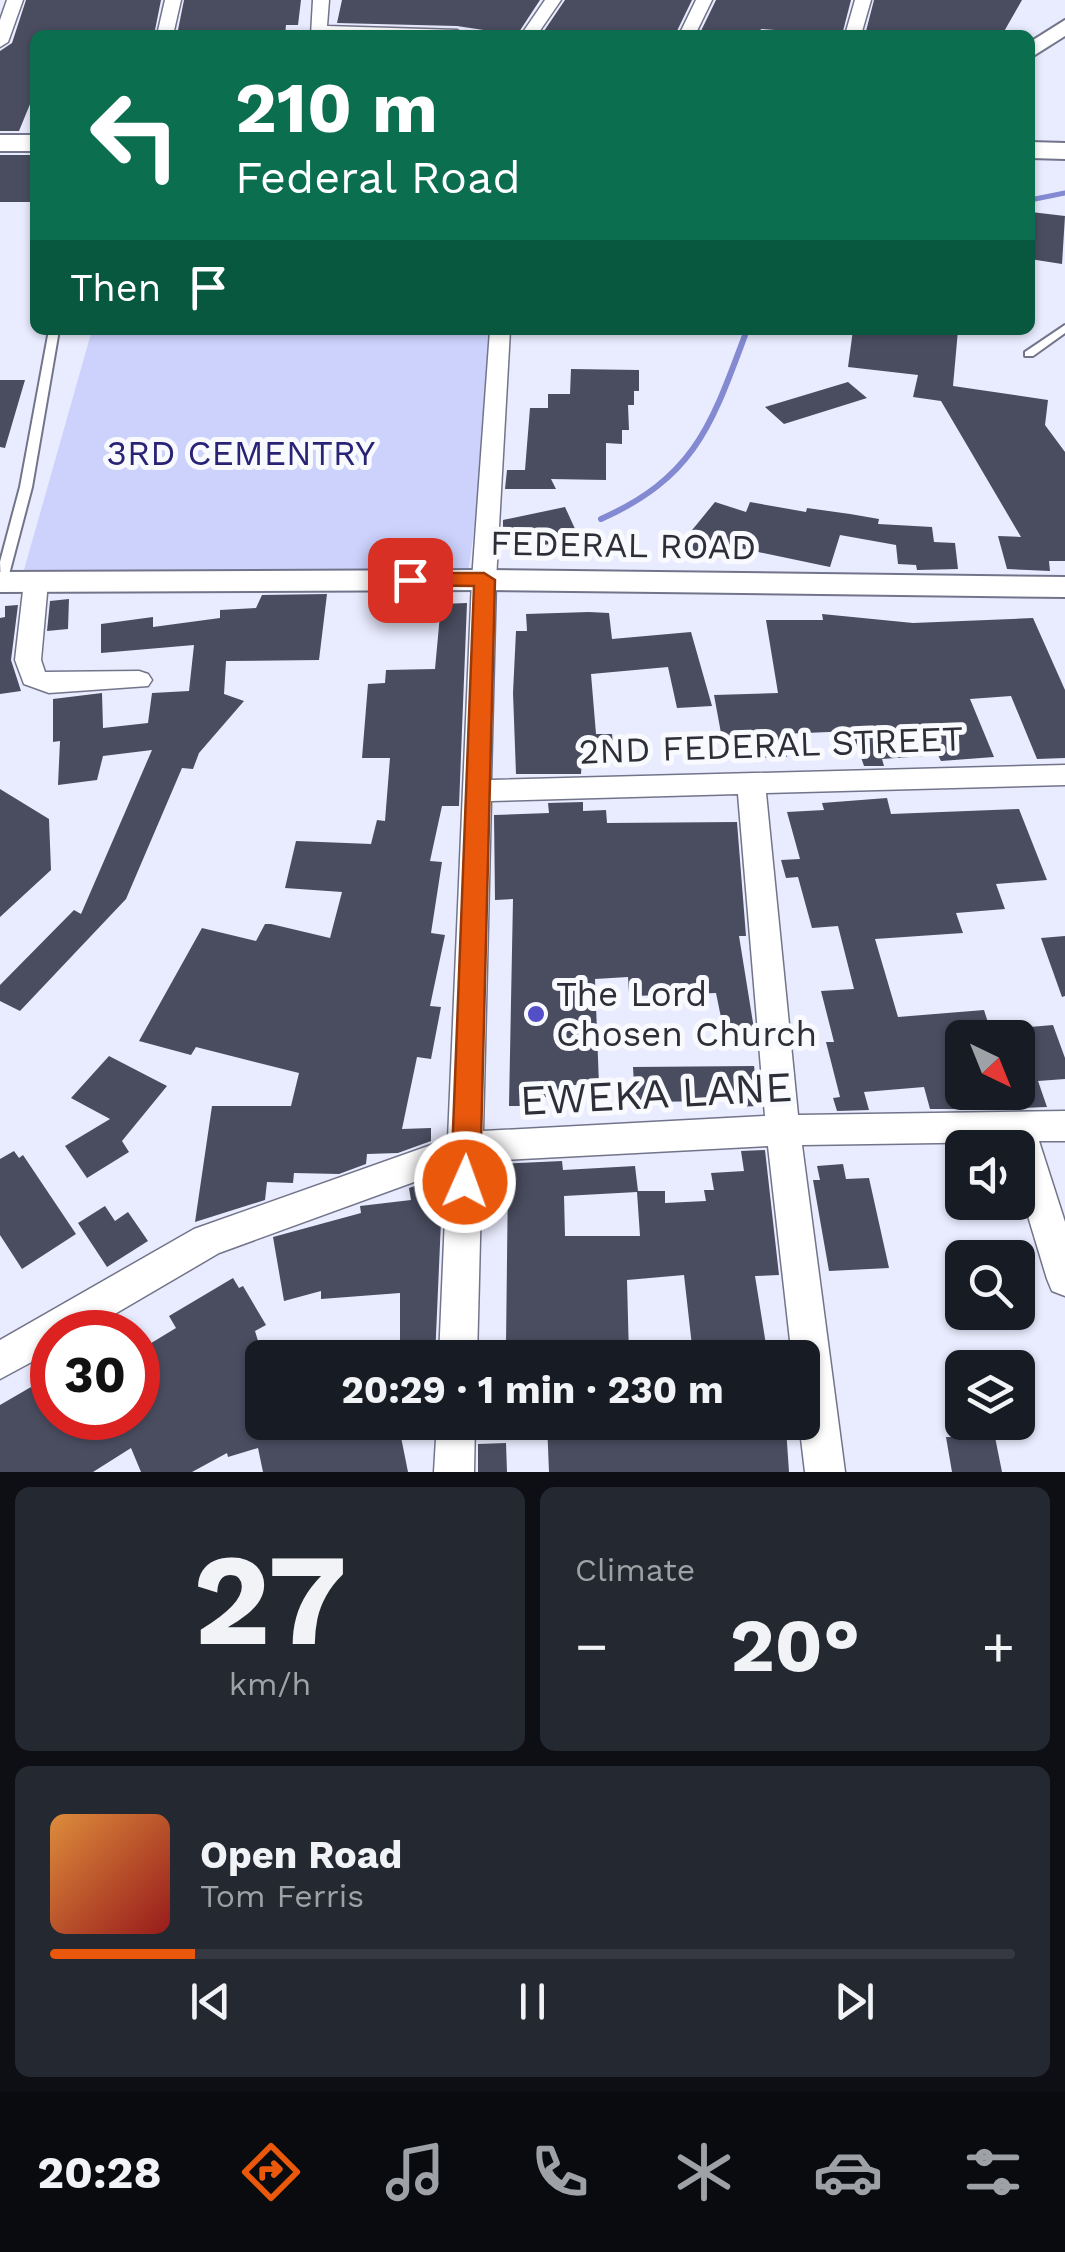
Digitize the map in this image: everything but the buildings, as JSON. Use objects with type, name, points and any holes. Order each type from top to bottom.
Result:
[{"type":"main road","points":[[0,134],[30,134]]},
{"type":"main road","points":[[1035,141],[1065,141]]},
{"type":"main road","points":[[0,142],[30,143]]},
{"type":"main road","points":[[1035,150],[1065,150]]},
{"type":"street","points":[[0,42],[15,0]]},
{"type":"street","points":[[167,30],[173,0]]},
{"type":"street","points":[[319,30],[322,0]]},
{"type":"street","points":[[532,30],[552,0]]},
{"type":"street","points":[[689,30],[704,0]]},
{"type":"street","points":[[854,30],[863,0]]},
{"type":"street","points":[[1035,48],[1065,26]]},
{"type":"street","points":[[459,1340],[484,580],[500,335]]},
{"type":"street","name":"FEDERAL ROAD","points":[[1,582],[484,580],[1065,587]]},
{"type":"street","points":[[36,582],[28,660],[33,678],[49,684],[139,680]]},
{"type":"street","name":"2ND FEDERAL STREET","points":[[479,791],[1065,775]]},
{"type":"street","points":[[752,784],[782,1130],[826,1472]]},
{"type":"street","name":"EWEKA LANE","points":[[0,1361],[207,1241],[466,1147],[782,1130],[1065,1126]]},
{"type":"street","points":[[1018,1129],[1065,1279]]},
{"type":"street","points":[[454,1472],[455,1440]]},
{"type":"lane","points":[[1029,354],[1065,328]]},
{"type":"lane","points":[[1,582],[26,487],[53,335]]},
{"type":"green space","name":"3RD CEMENTRY","points":[[91,335],[491,335],[487,435],[468,574],[22,577]]},
{"type":"waterway","points":[[1035,199],[1065,193]]},
{"type":"waterway","points":[[601,519],[633,502],[680,465],[711,419],[745,335]]},
{"type":"place","name":"The Lord Chosen Church","points":[[536,1014]]},
{"type":"route","points":[[410,580],[484,580],[465,1182]]}]
